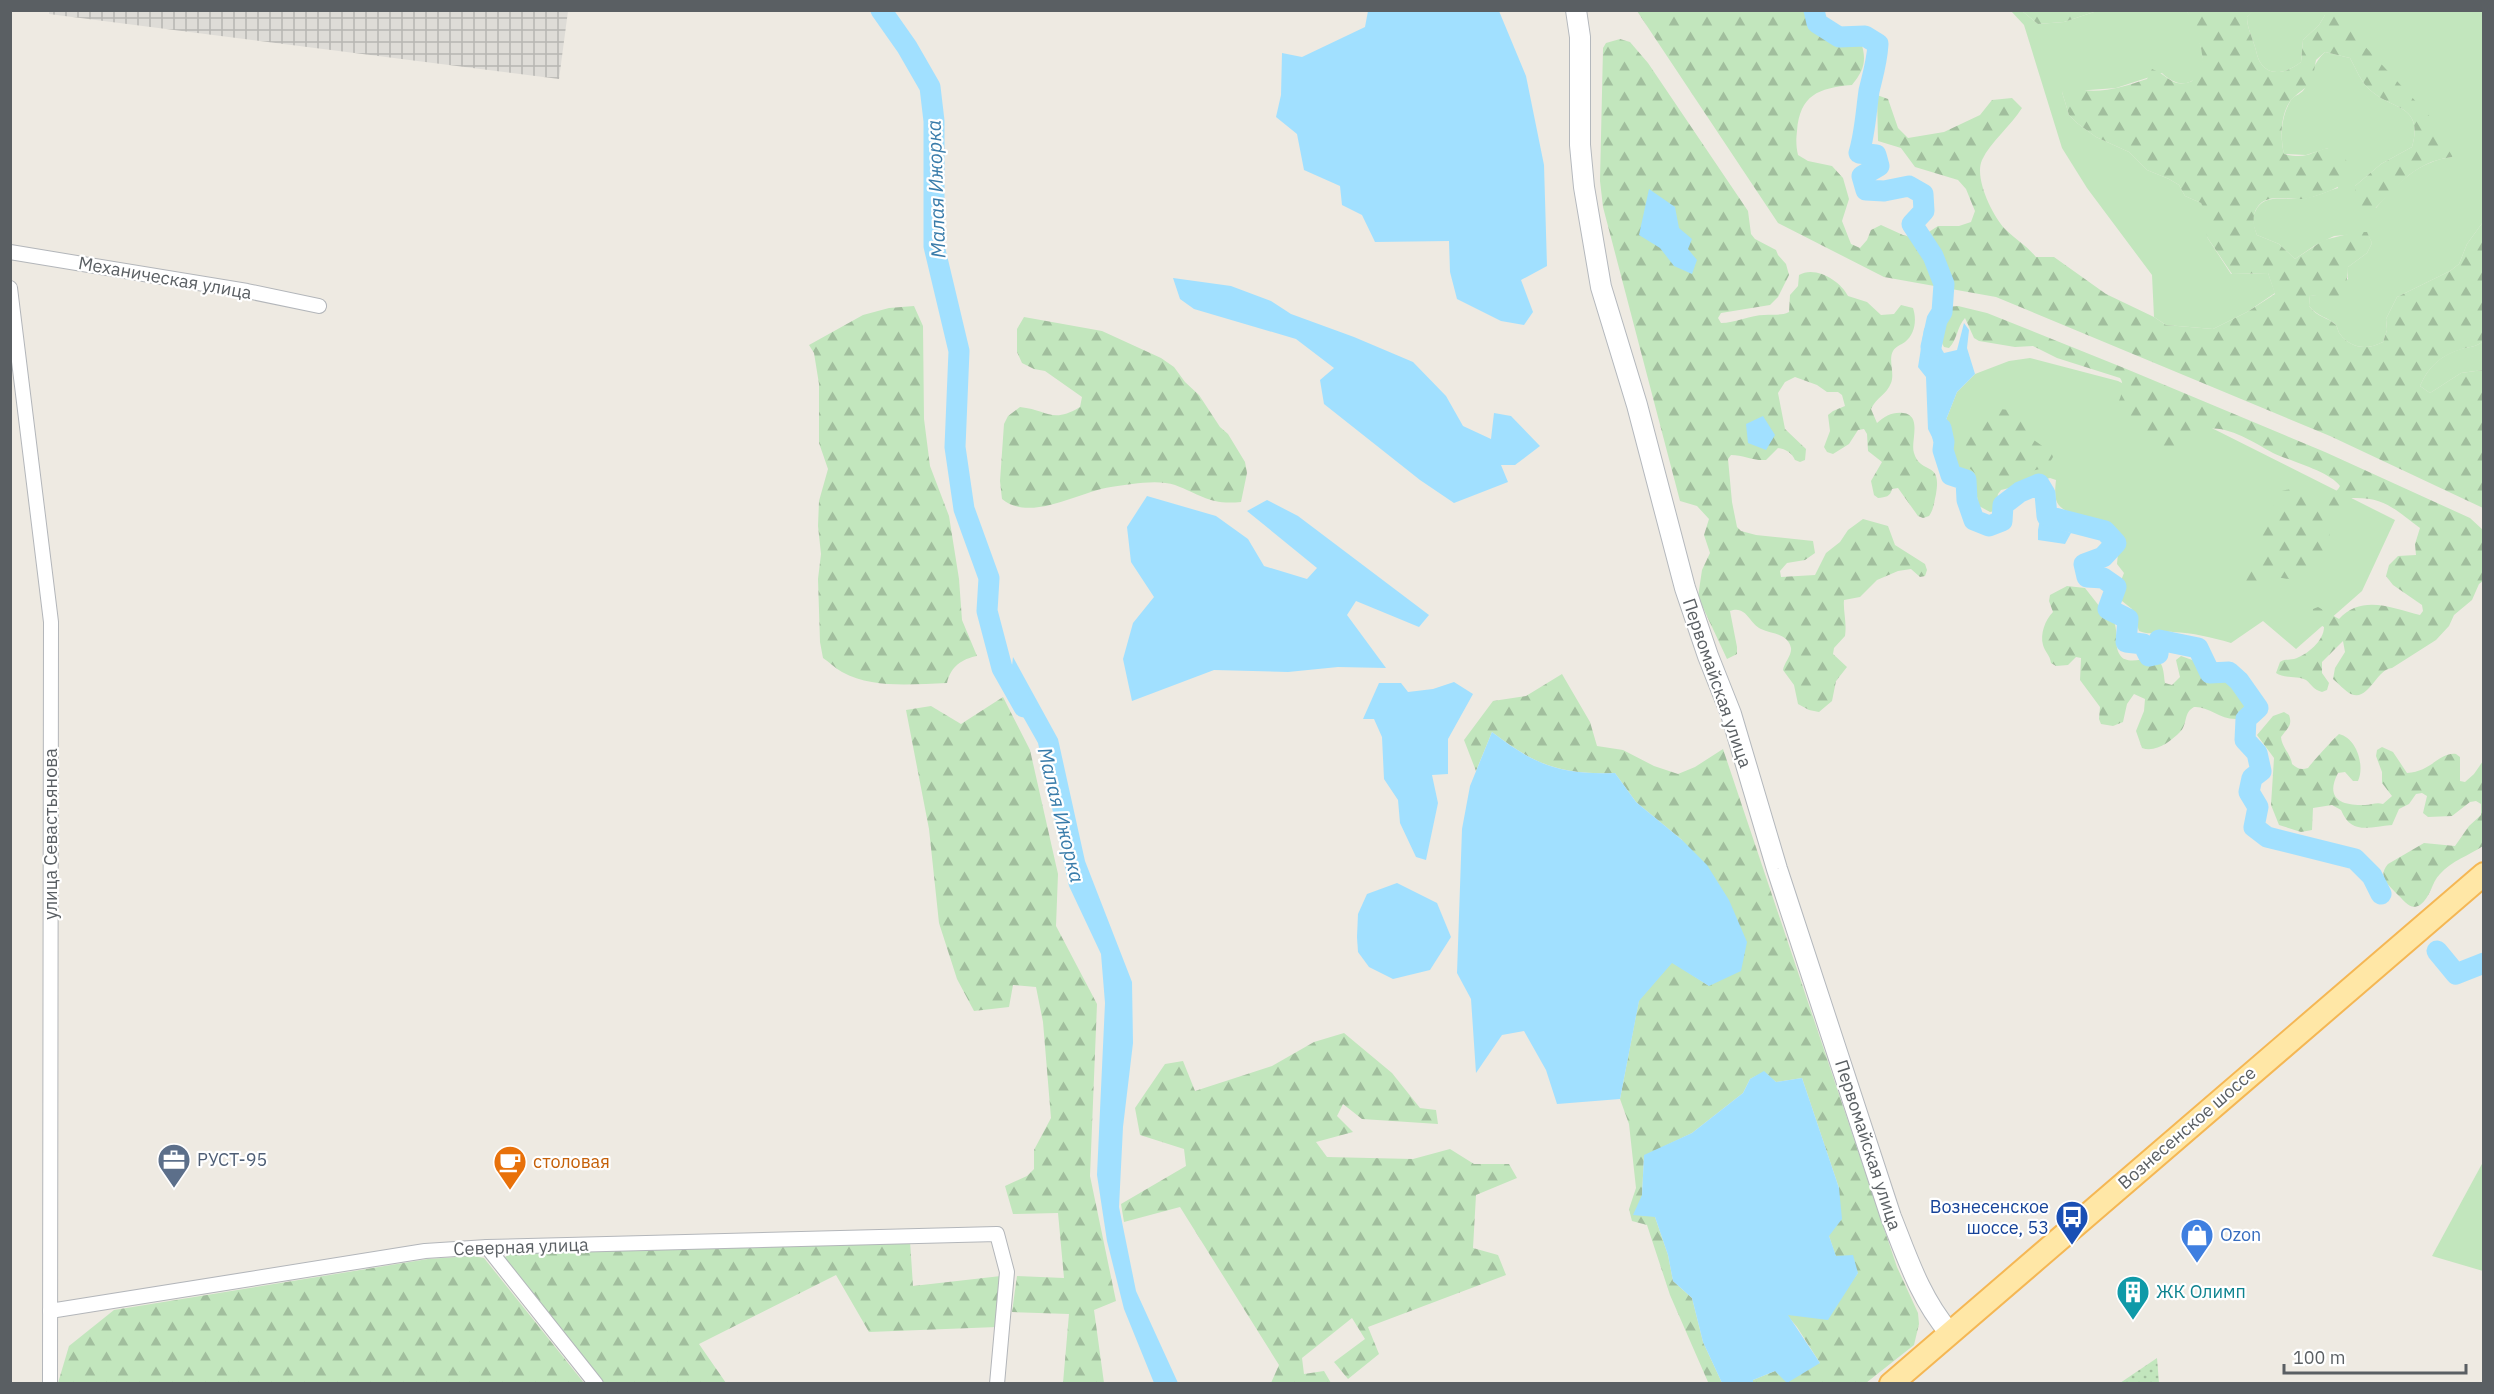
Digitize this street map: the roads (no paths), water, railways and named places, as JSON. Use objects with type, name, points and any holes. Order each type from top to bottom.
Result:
[{"type":"main road","name":"Вознесенское шоссе","points":[[1891,1383],[2484,874]]},
{"type":"street","name":"Первомайская улица","points":[[1576,10],[1581,59],[1580,145],[1594,254],[1601,287],[1637,405],[1685,588],[1731,714],[1778,869],[1908,1265],[1929,1306],[1949,1332]]},
{"type":"street","name":"Механическая улица","points":[[10,252],[247,291],[319,306]]},
{"type":"street","name":"улица Севастьянова","points":[[10,288],[51,622],[50,1383]]},
{"type":"street","name":"Северная улица","points":[[50,1311],[425,1251],[487,1247],[997,1234],[1007,1272],[997,1383]]},
{"type":"street","points":[[487,1247],[596,1383]]},
{"type":"water","points":[[1368,11],[1499,11],[1526,76],[1544,165],[1547,266],[1521,280],[1533,312],[1524,325],[1501,321],[1457,299],[1450,272],[1449,241],[1375,242],[1362,215],[1342,205],[1340,186],[1304,170],[1297,134],[1276,117],[1281,95],[1282,53],[1302,57],[1365,27]]},
{"type":"water","points":[[1649,189],[1675,207],[1679,228],[1692,239],[1688,249],[1697,260],[1692,274],[1674,266],[1660,248],[1639,235]]},
{"type":"water","points":[[1173,278],[1231,286],[1271,301],[1291,314],[1413,362],[1446,396],[1463,426],[1491,439],[1494,413],[1511,416],[1540,446],[1515,465],[1501,465],[1508,482],[1454,503],[1420,480],[1324,404],[1320,380],[1334,368],[1296,339],[1194,309],[1180,299]]},
{"type":"water","points":[[1932,318],[1940,323],[1938,343],[1944,353],[1957,350],[1964,323],[1969,330],[1967,348],[1975,374],[1957,392],[1944,425],[1950,434],[1953,454],[1941,455],[1928,429],[1926,377],[1918,367],[1924,329]]},
{"type":"water","points":[[1763,416],[1775,435],[1766,450],[1748,443],[1746,424]]},
{"type":"water","points":[[2045,494],[2051,511],[2066,515],[2058,529],[2071,533],[2065,544],[2038,540]]},
{"type":"water","points":[[1147,496],[1216,516],[1248,539],[1264,566],[1307,579],[1317,568],[1247,511],[1267,500],[1298,516],[1429,615],[1419,627],[1356,601],[1347,615],[1386,668],[1338,667],[1288,672],[1214,670],[1132,701],[1123,659],[1133,623],[1154,597],[1131,562],[1127,527]]},
{"type":"water","points":[[1013,657],[1058,739],[1085,861],[1132,982],[1133,1043],[1123,1127],[1119,1207],[1136,1291],[1178,1383],[1154,1383],[1124,1309],[1107,1241],[1097,1175],[1105,1003],[1101,954],[1069,886],[1038,743],[1009,692]]},
{"type":"water","points":[[1454,682],[1473,694],[1448,739],[1448,774],[1432,775],[1438,803],[1426,860],[1416,857],[1400,823],[1398,800],[1384,779],[1382,737],[1374,719],[1363,719],[1379,683],[1401,683],[1408,692],[1433,689]]},
{"type":"water","points":[[1492,732],[1522,753],[1549,766],[1579,772],[1615,773],[1636,802],[1682,840],[1707,865],[1729,900],[1747,942],[1741,971],[1709,986],[1672,963],[1639,1001],[1620,1099],[1557,1104],[1546,1070],[1524,1031],[1502,1035],[1476,1073],[1471,999],[1457,973],[1462,829],[1470,786]]},
{"type":"water","points":[[1397,883],[1437,903],[1451,937],[1430,970],[1393,979],[1369,967],[1358,952],[1357,937],[1358,914],[1367,894]]},
{"type":"water","points":[[1764,1071],[1776,1082],[1802,1078],[1839,1188],[1842,1219],[1829,1236],[1836,1256],[1853,1255],[1858,1273],[1828,1320],[1788,1315],[1820,1363],[1787,1383],[1775,1371],[1753,1380],[1753,1383],[1722,1383],[1703,1342],[1692,1298],[1673,1281],[1668,1255],[1655,1217],[1633,1215],[1642,1195],[1644,1155],[1692,1133],[1743,1093],[1750,1079]]},
{"type":"waterway","name":"Малая Ижорка","points":[[881,10],[907,47],[930,87],[934,121],[934,246],[959,351],[955,447],[964,509],[989,578],[987,611],[1002,668],[1024,707]]},
{"type":"waterway","points":[[1814,10],[1817,23],[1839,37],[1865,36],[1878,44],[1859,153],[1876,155],[1879,166],[1862,176],[1866,190],[1884,191],[1909,186],[1923,194],[1924,211],[1912,224],[1933,256],[1944,284],[1942,312],[1937,320],[1931,347]]},
{"type":"waterway","points":[[1941,428],[1943,450],[1951,475],[1966,480],[1967,500],[1974,520],[1989,526],[2002,521],[2003,505],[2020,492],[2039,484],[2045,494],[2047,516],[2105,531],[2116,543],[2103,557],[2084,564],[2087,577],[2103,578],[2116,587],[2108,609],[2128,619],[2126,642],[2143,644],[2149,656],[2158,654],[2159,640],[2198,648],[2210,673],[2229,672],[2239,681],[2258,708],[2246,719],[2245,740],[2257,753],[2261,771],[2252,778],[2249,792],[2258,807],[2254,827],[2267,837],[2355,859],[2372,876],[2381,894]]},
{"type":"waterway","points":[[2437,951],[2456,974],[2484,963]]},
{"type":"place","name":"РУСТ-95","points":[[174,1189]]},
{"type":"place","name":"столовая","points":[[510,1191]]},
{"type":"place","name":"Вознесенское шоссе, 53","points":[[2072,1246]]},
{"type":"place","name":"Ozon","points":[[2197,1264]]},
{"type":"place","name":"ЖК Олимп","points":[[2133,1321]]}]
